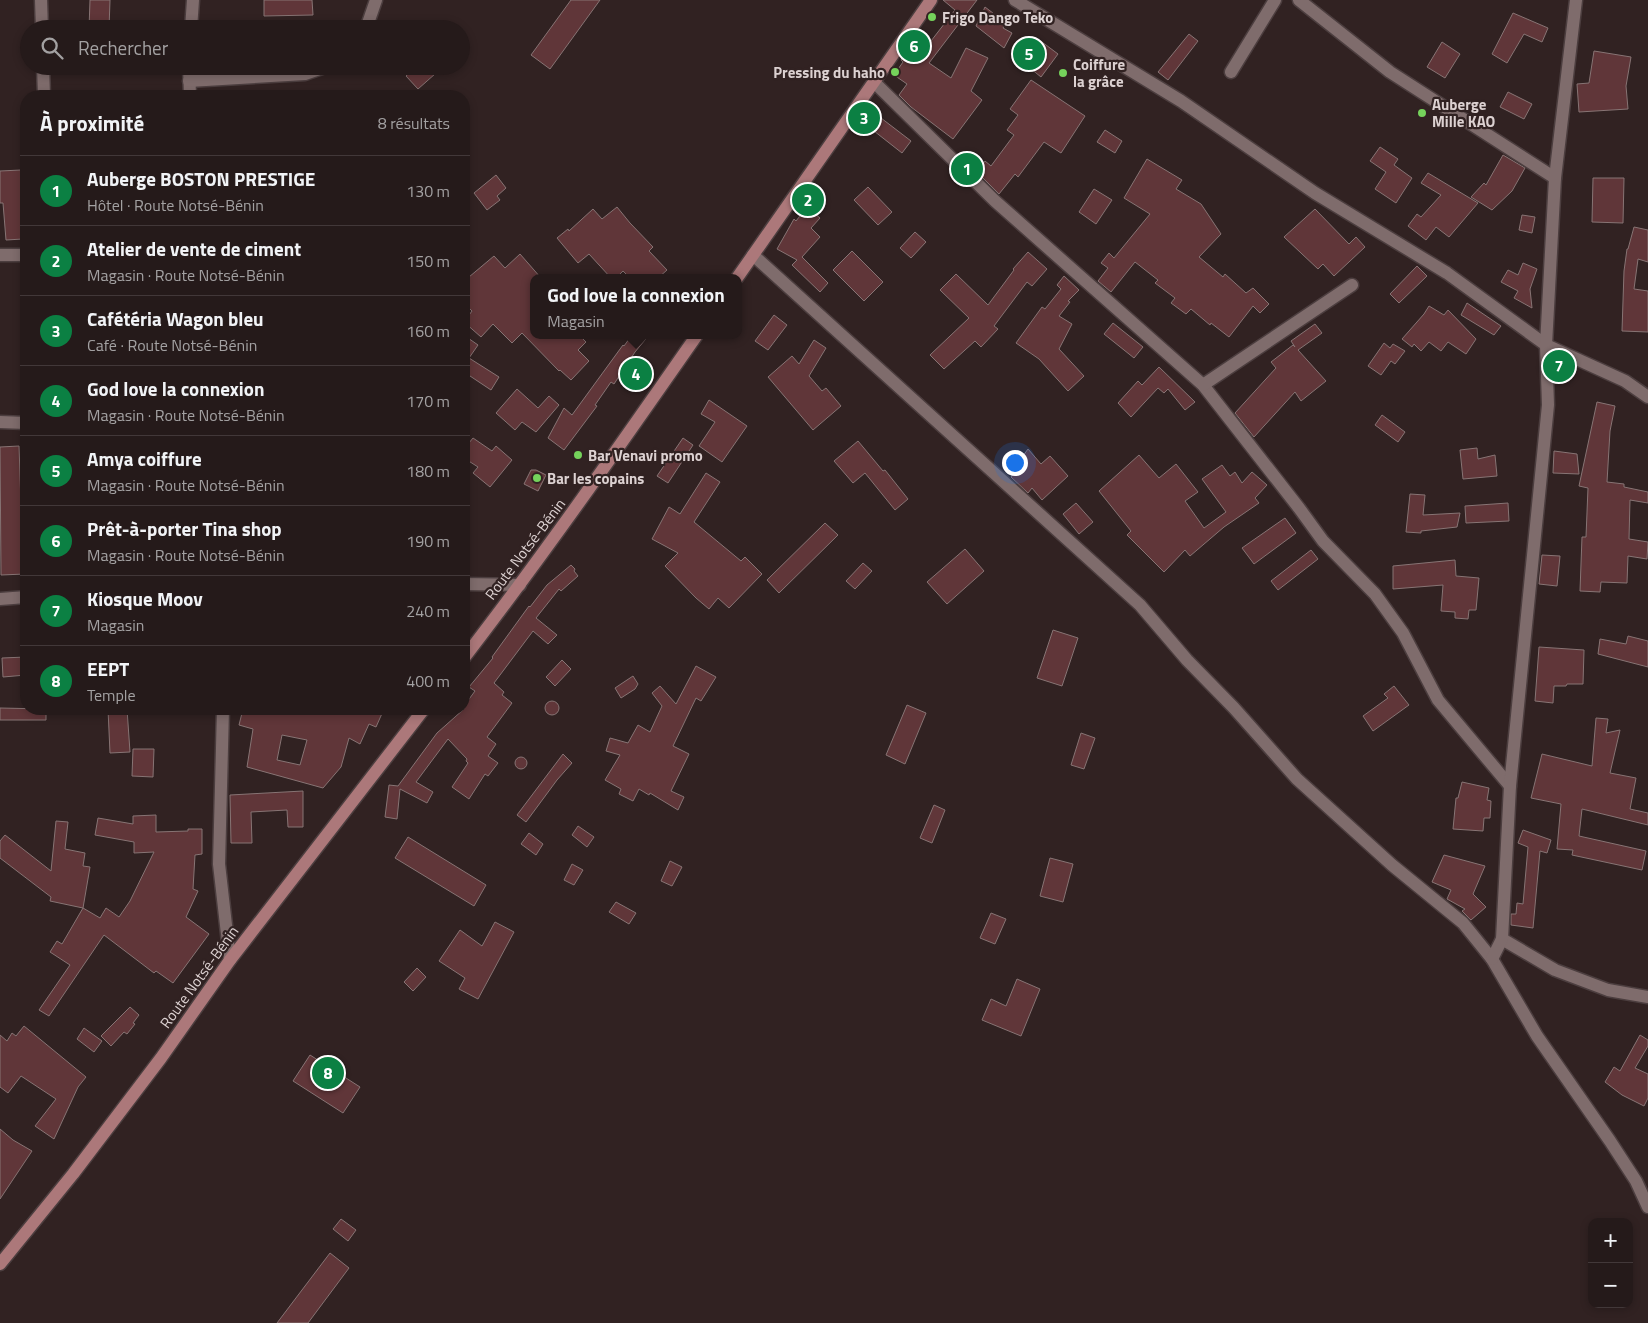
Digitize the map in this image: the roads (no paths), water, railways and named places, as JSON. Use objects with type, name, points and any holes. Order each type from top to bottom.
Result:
[{"type":"main road","points":[[740,274],[931,0]]},
{"type":"main road","name":"Route Notsé-Bénin","points":[[470,650],[588,492],[694,339]]},
{"type":"main road","name":"Route Notsé-Bénin","points":[[0,1264],[73,1174],[155,1066],[230,960],[419,715]]},
{"type":"street","points":[[41,0],[42,20]]},
{"type":"street","points":[[192,20],[193,0]]},
{"type":"street","points":[[369,20],[376,0]]},
{"type":"street","points":[[1015,0],[1181,102],[1315,192],[1447,273],[1546,345],[1625,381],[1648,398]]},
{"type":"street","points":[[1231,72],[1275,0]]},
{"type":"street","points":[[1299,0],[1390,72],[1555,178]]},
{"type":"street","points":[[1492,959],[1502,939],[1510,786],[1548,405],[1546,345],[1555,178],[1576,0]]},
{"type":"street","points":[[43,75],[44,90]]},
{"type":"street","points":[[188,75],[189,90]]},
{"type":"street","points":[[188,81],[288,75]]},
{"type":"street","points":[[874,82],[995,201],[1203,385],[1323,541],[1375,594],[1403,633],[1438,700],[1510,786]]},
{"type":"street","points":[[0,255],[20,255]]},
{"type":"street","points":[[753,255],[1140,605],[1187,660],[1234,708],[1297,779],[1392,865],[1463,923],[1492,959],[1537,1036],[1636,1181],[1648,1207]]},
{"type":"street","points":[[1203,385],[1352,285]]},
{"type":"street","points":[[0,422],[20,423]]},
{"type":"street","points":[[470,584],[520,585]]},
{"type":"street","points":[[0,599],[20,597]]},
{"type":"street","points":[[223,715],[219,864],[230,960]]},
{"type":"street","points":[[1502,939],[1555,970],[1608,990],[1648,997]]},
{"type":"place","name":"Frigo Dango Teko","points":[[932,17]]},
{"type":"place","name":"Prêt-à-porter Tina shop","points":[[914,46]]},
{"type":"place","name":"Amya coiffure","points":[[1029,54]]},
{"type":"place","name":"Pressing du haho","points":[[895,72]]},
{"type":"place","name":"Coiffure la grâce","points":[[1063,73]]},
{"type":"place","name":"Auberge Mille KAO","points":[[1422,113]]},
{"type":"place","name":"Cafétéria Wagon bleu","points":[[864,118]]},
{"type":"place","name":"Auberge BOSTON PRESTIGE","points":[[967,169]]},
{"type":"place","name":"Atelier de vente de ciment","points":[[808,200]]},
{"type":"place","name":"Kiosque Moov","points":[[1559,366]]},
{"type":"place","name":"God love la connexion","points":[[636,374]]},
{"type":"place","name":"Bar Venavi promo","points":[[578,455]]},
{"type":"place","name":"Bar les copains","points":[[537,478]]},
{"type":"place","name":"EEPT","points":[[328,1073]]}]
